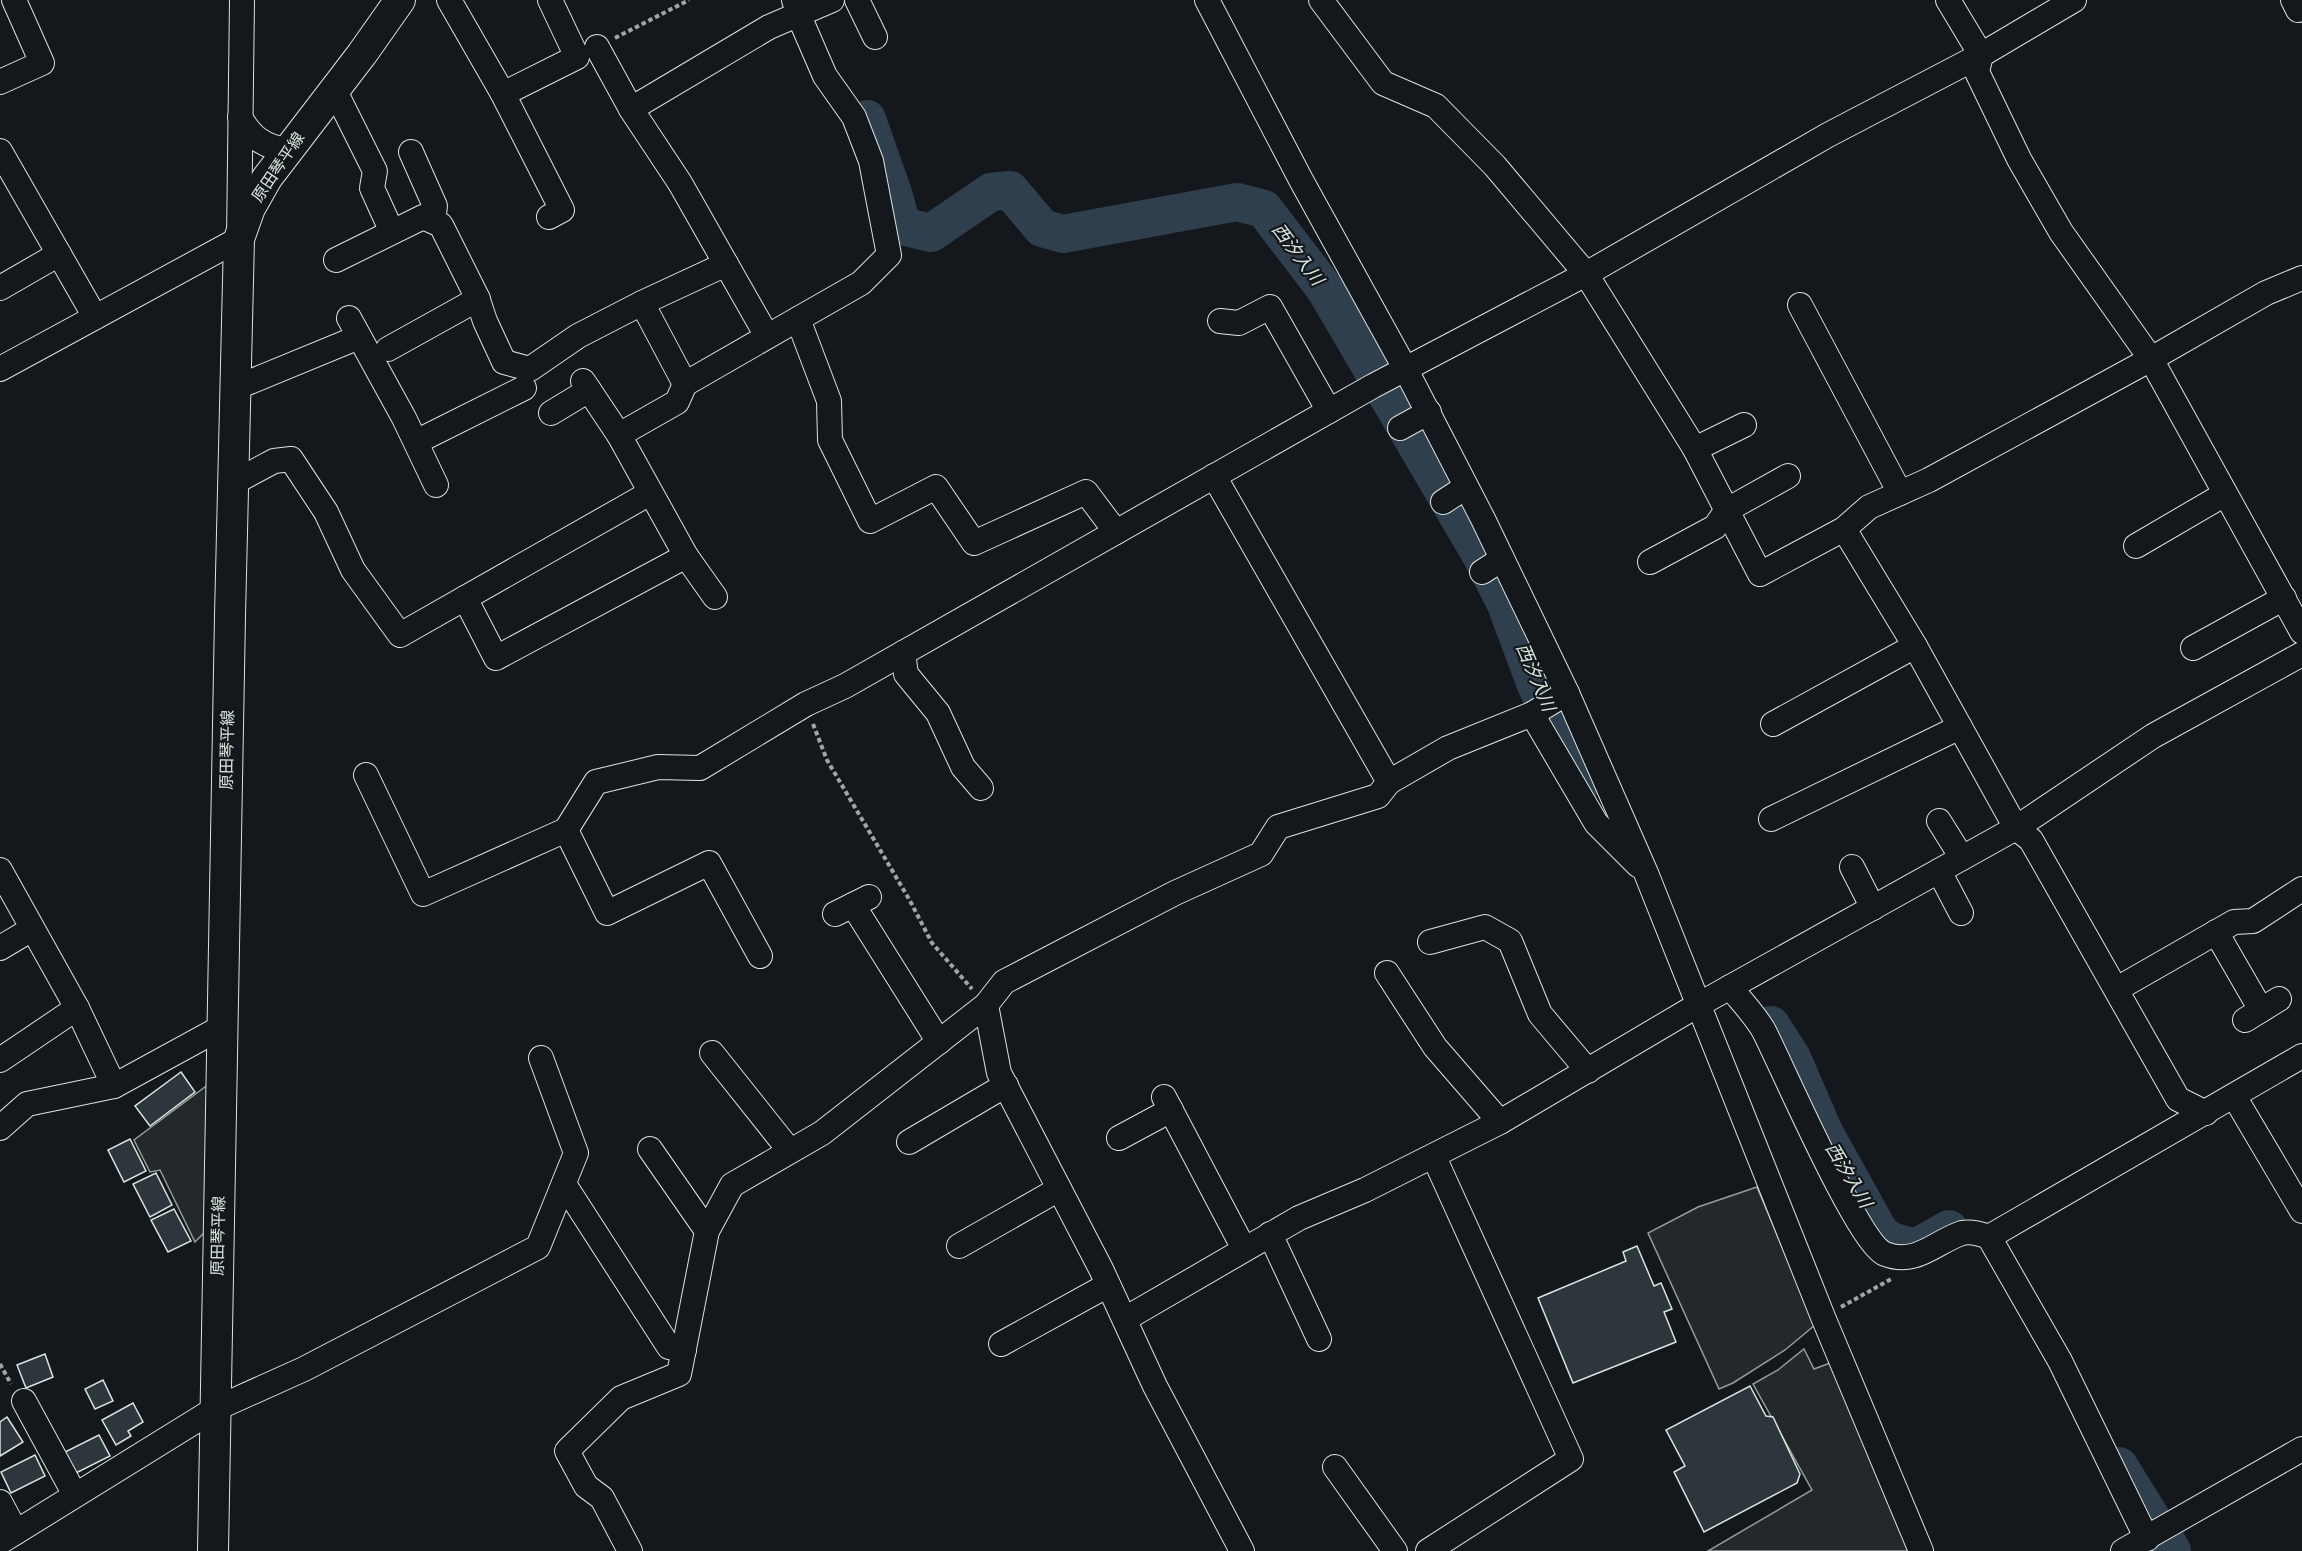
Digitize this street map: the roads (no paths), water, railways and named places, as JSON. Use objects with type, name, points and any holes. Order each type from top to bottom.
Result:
[{"type":"main road","name":"原田琴平線","points":[[213,1551],[239,239],[250,208],[267,178],[400,0]]},
{"type":"street","points":[[0,82],[42,63],[14,0]]},
{"type":"street","points":[[0,369],[239,239],[242,0]]},
{"type":"street","points":[[450,0],[504,94],[563,209]]},
{"type":"street","points":[[504,94],[577,57],[550,0]]},
{"type":"street","points":[[857,0],[875,37]]},
{"type":"street","points":[[1207,0],[1301,180],[1389,378],[1492,565],[1596,824],[1646,873]]},
{"type":"street","points":[[1948,0],[1981,55],[1977,72],[2019,159],[2061,232],[2151,359],[2302,632]]},
{"type":"street","points":[[366,775],[423,894],[566,830],[596,782],[657,767],[700,768],[806,704],[845,686],[1329,411],[1586,274],[1828,135],[1981,55],[2074,0]]},
{"type":"street","points":[[1325,1],[1383,83],[1436,106],[1495,166],[1586,274],[1695,449],[1760,574],[1845,529],[1869,507],[1929,480],[2151,359],[2266,293],[2302,278]]},
{"type":"street","points":[[619,435],[677,402],[685,384],[861,284],[889,255],[870,161],[854,117],[825,76],[808,8],[769,27],[631,109]]},
{"type":"street","points":[[597,47],[631,109],[680,183],[767,336]]},
{"type":"street","points":[[334,89],[375,171],[372,188],[392,232]]},
{"type":"street","points":[[240,117],[249,133],[262,144],[287,150]]},
{"type":"street","points":[[0,151],[95,317]]},
{"type":"street","points":[[411,152],[435,206],[433,221]]},
{"type":"street","points":[[336,260],[423,217],[441,225],[478,299],[485,321],[504,362],[530,369],[578,336],[726,264]]},
{"type":"street","points":[[0,288],[59,254]]},
{"type":"street","points":[[388,349],[478,299]]},
{"type":"street","points":[[642,303],[685,384]]},
{"type":"street","points":[[1800,305],[1824,374],[1900,493]]},
{"type":"street","points":[[1220,321],[1239,323],[1270,307],[1329,411]]},
{"type":"street","points":[[798,319],[829,401],[830,440],[870,521],[936,487],[974,543],[1086,492],[1116,532]]},
{"type":"street","points":[[235,388],[354,327],[416,442],[436,485]]},
{"type":"street","points":[[551,413],[586,386],[619,435],[686,556],[715,597]]},
{"type":"street","points":[[416,442],[524,388]]},
{"type":"street","points":[[1695,449],[1744,425]]},
{"type":"street","points":[[233,483],[274,461],[291,459],[326,512],[353,570],[400,635],[650,494]]},
{"type":"street","points":[[1214,476],[1389,782]]},
{"type":"street","points":[[1650,562],[1715,526],[1726,510],[1788,476]]},
{"type":"street","points":[[2136,546],[2225,494]]},
{"type":"street","points":[[1845,529],[1915,645],[2016,828],[2031,840],[2178,1099],[2206,1113]]},
{"type":"street","points":[[465,598],[496,658],[686,556]]},
{"type":"street","points":[[2193,648],[2284,598]]},
{"type":"street","points":[[1773,724],[1915,645]]},
{"type":"street","points":[[903,653],[906,674],[938,713],[963,766],[981,788]]},
{"type":"street","points":[[1125,1319],[1299,1218],[1365,1190],[1500,1122],[1698,1005],[2016,828],[2153,735],[2302,654]]},
{"type":"street","points":[[630,1551],[602,1497],[586,1486],[567,1451],[621,1398],[679,1374],[707,1231],[732,1185],[822,1133],[986,1005],[1004,982],[1174,893],[1261,854],[1278,827],[1378,795],[1389,782],[1448,748],[1549,704]]},
{"type":"street","points":[[1549,704],[1646,873],[1823,1317],[1921,1551]]},
{"type":"street","points":[[1771,819],[1960,727]]},
{"type":"street","points":[[1939,821],[1962,858]]},
{"type":"street","points":[[566,830],[607,913],[709,863],[760,956]]},
{"type":"street","points":[[1852,867],[1873,908]]},
{"type":"street","points":[[0,870],[78,1008],[114,1086]]},
{"type":"street","points":[[1939,871],[1961,913]]},
{"type":"street","points":[[2117,989],[2234,922],[2253,921],[2302,890]]},
{"type":"street","points":[[852,905],[939,1042]]},
{"type":"street","points":[[1430,942],[1485,927],[1510,941],[1540,1014],[1588,1071]]},
{"type":"street","points":[[0,948],[32,929]]},
{"type":"street","points":[[2216,932],[2262,1010]]},
{"type":"street","points":[[1387,973],[1434,1047],[1500,1122]]},
{"type":"street","points":[[1730,987],[1763,1029],[1805,1120],[1867,1236],[1882,1253],[1897,1258],[1915,1256],[1963,1233],[1989,1237],[2060,1361],[2147,1539]]},
{"type":"street","points":[[986,1005],[999,1073],[1125,1319],[1155,1386],[1242,1551]]},
{"type":"street","points":[[0,1060],[78,1008]]},
{"type":"street","points":[[0,1128],[27,1104],[114,1086],[222,1026]]},
{"type":"street","points":[[712,1053],[790,1151]]},
{"type":"street","points":[[1989,1237],[2302,1056]]},
{"type":"street","points":[[0,1502],[8,1537],[215,1409],[304,1369],[538,1247],[576,1153],[541,1058]]},
{"type":"street","points":[[909,1142],[1006,1085]]},
{"type":"street","points":[[2234,1096],[2302,1211]]},
{"type":"street","points":[[1119,1138],[1167,1103],[1244,1249]]},
{"type":"street","points":[[650,1149],[707,1231]]},
{"type":"street","points":[[1428,1551],[1571,1459],[1434,1157]]},
{"type":"street","points":[[564,1184],[669,1347],[684,1350]]},
{"type":"street","points":[[959,1246],[1059,1189]]},
{"type":"street","points":[[1270,1234],[1319,1339]]},
{"type":"street","points":[[1000,1344],[1108,1285]]},
{"type":"street","points":[[24,1401],[75,1496]]},
{"type":"street","points":[[2123,1551],[2302,1449]]},
{"type":"street","points":[[1335,1467],[1395,1551]]},
{"type":"waterway","name":"西汐入川","points":[[867,119],[902,226],[931,233],[991,192],[1010,190],[1042,228],[1063,234],[1237,202],[1264,209],[1325,289],[1482,557],[1505,602],[1536,685],[1582,783]]},
{"type":"waterway","name":"西汐入川","points":[[1771,1025],[1792,1058],[1824,1132],[1879,1231],[1888,1240],[1915,1248],[1949,1229]]},
{"type":"waterway","name":"西汐入川","points":[[2119,1466],[2155,1524]]},
{"type":"waterway","name":"西汐入川","points":[[2168,1544],[2172,1551]]}]
